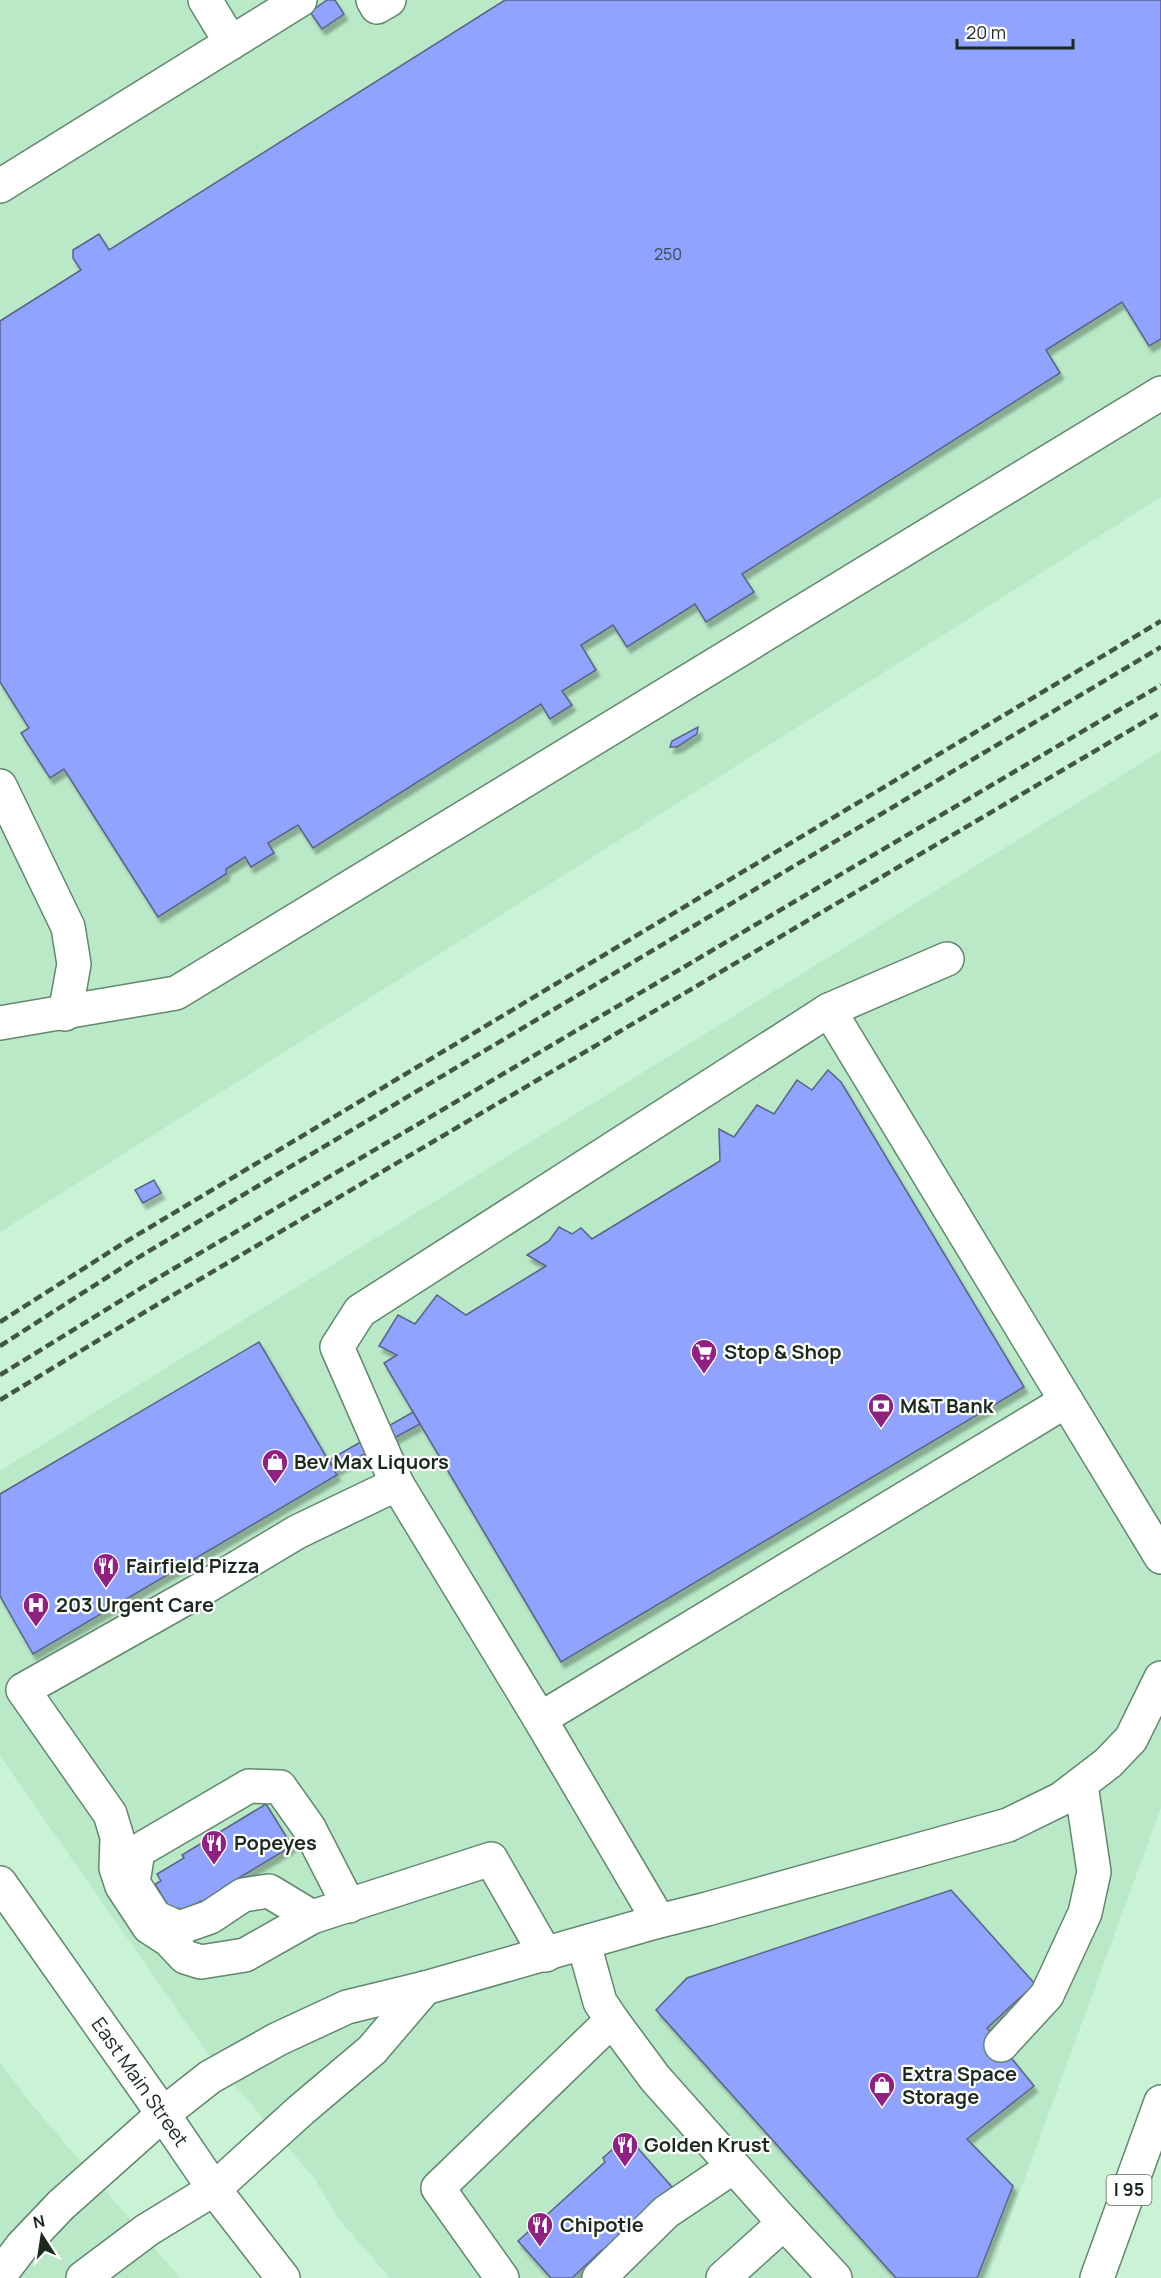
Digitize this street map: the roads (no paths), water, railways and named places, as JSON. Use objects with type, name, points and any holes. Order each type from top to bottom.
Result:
[{"type":"main road","points":[[205,0],[231,43]]},
{"type":"main road","points":[[0,186],[300,0]]},
{"type":"main road","points":[[373,0],[377,7],[389,0]]},
{"type":"main road","points":[[0,1023],[65,1014],[176,993],[1161,393]]},
{"type":"main road","points":[[0,786],[68,927],[74,964],[65,1014]]},
{"type":"main road","points":[[659,1921],[540,1719],[397,1484],[337,1347],[360,1311],[830,1010],[947,959]]},
{"type":"main road","points":[[830,1010],[1161,1557]]},
{"type":"main road","points":[[540,1719],[1066,1401]]},
{"type":"main road","points":[[397,1484],[297,1532],[202,1589],[23,1690],[110,1814],[117,1838],[116,1868],[122,1886],[149,1927],[168,1940],[185,1957],[201,1962],[211,1962],[246,1955],[312,1917],[383,1892],[491,1859],[546,1955]]},
{"type":"main road","points":[[0,2275],[22,2246],[62,2205],[163,2114],[210,2077],[278,2039],[347,2007],[546,1955],[659,1921],[1008,1825],[1067,1796],[1108,1763],[1131,1739],[1161,1678]]},
{"type":"main road","points":[[1001,2045],[1047,1995],[1085,1913],[1094,1872],[1081,1785]]},
{"type":"main road","points":[[312,1917],[270,1891],[243,1894],[210,1917],[179,1928],[155,1917],[133,1883],[138,1851],[249,1786],[280,1787],[309,1828],[348,1906]]},
{"type":"main road","name":"East Main Street","points":[[0,1883],[214,2189],[283,2278]]},
{"type":"main road","points":[[584,1944],[600,2002],[655,2078],[835,2278]]},
{"type":"main road","points":[[83,2278],[147,2230],[214,2189],[372,2049],[425,1988]]},
{"type":"main road","points":[[502,2278],[438,2187],[612,2020]]},
{"type":"main road","name":"I 95","points":[[1097,2278],[1161,2102]]},
{"type":"main road","points":[[599,2278],[666,2212],[733,2167]]},
{"type":"main road","points":[[723,2278],[784,2223]]},
{"type":"railway","points":[[0,1322],[122,1244],[1161,621]]},
{"type":"railway","points":[[0,1346],[134,1260],[1161,647]]},
{"type":"railway","points":[[0,1375],[151,1282],[1161,685]]},
{"type":"railway","points":[[0,1400],[163,1301],[1161,712]]},
{"type":"place","name":"Stop & Shop","points":[[704,1375]]},
{"type":"place","name":"M&T Bank","points":[[881,1429]]},
{"type":"place","name":"Bev Max Liquors","points":[[275,1485]]},
{"type":"place","name":"Fairfield Pizza","points":[[106,1589]]},
{"type":"place","name":"203 Urgent Care","points":[[36,1628]]},
{"type":"place","name":"Popeyes","points":[[214,1866]]},
{"type":"place","name":"Extra Space Storage","points":[[882,2108]]},
{"type":"place","name":"Golden Krust","points":[[625,2168]]},
{"type":"place","name":"Chipotle","points":[[540,2248]]}]
